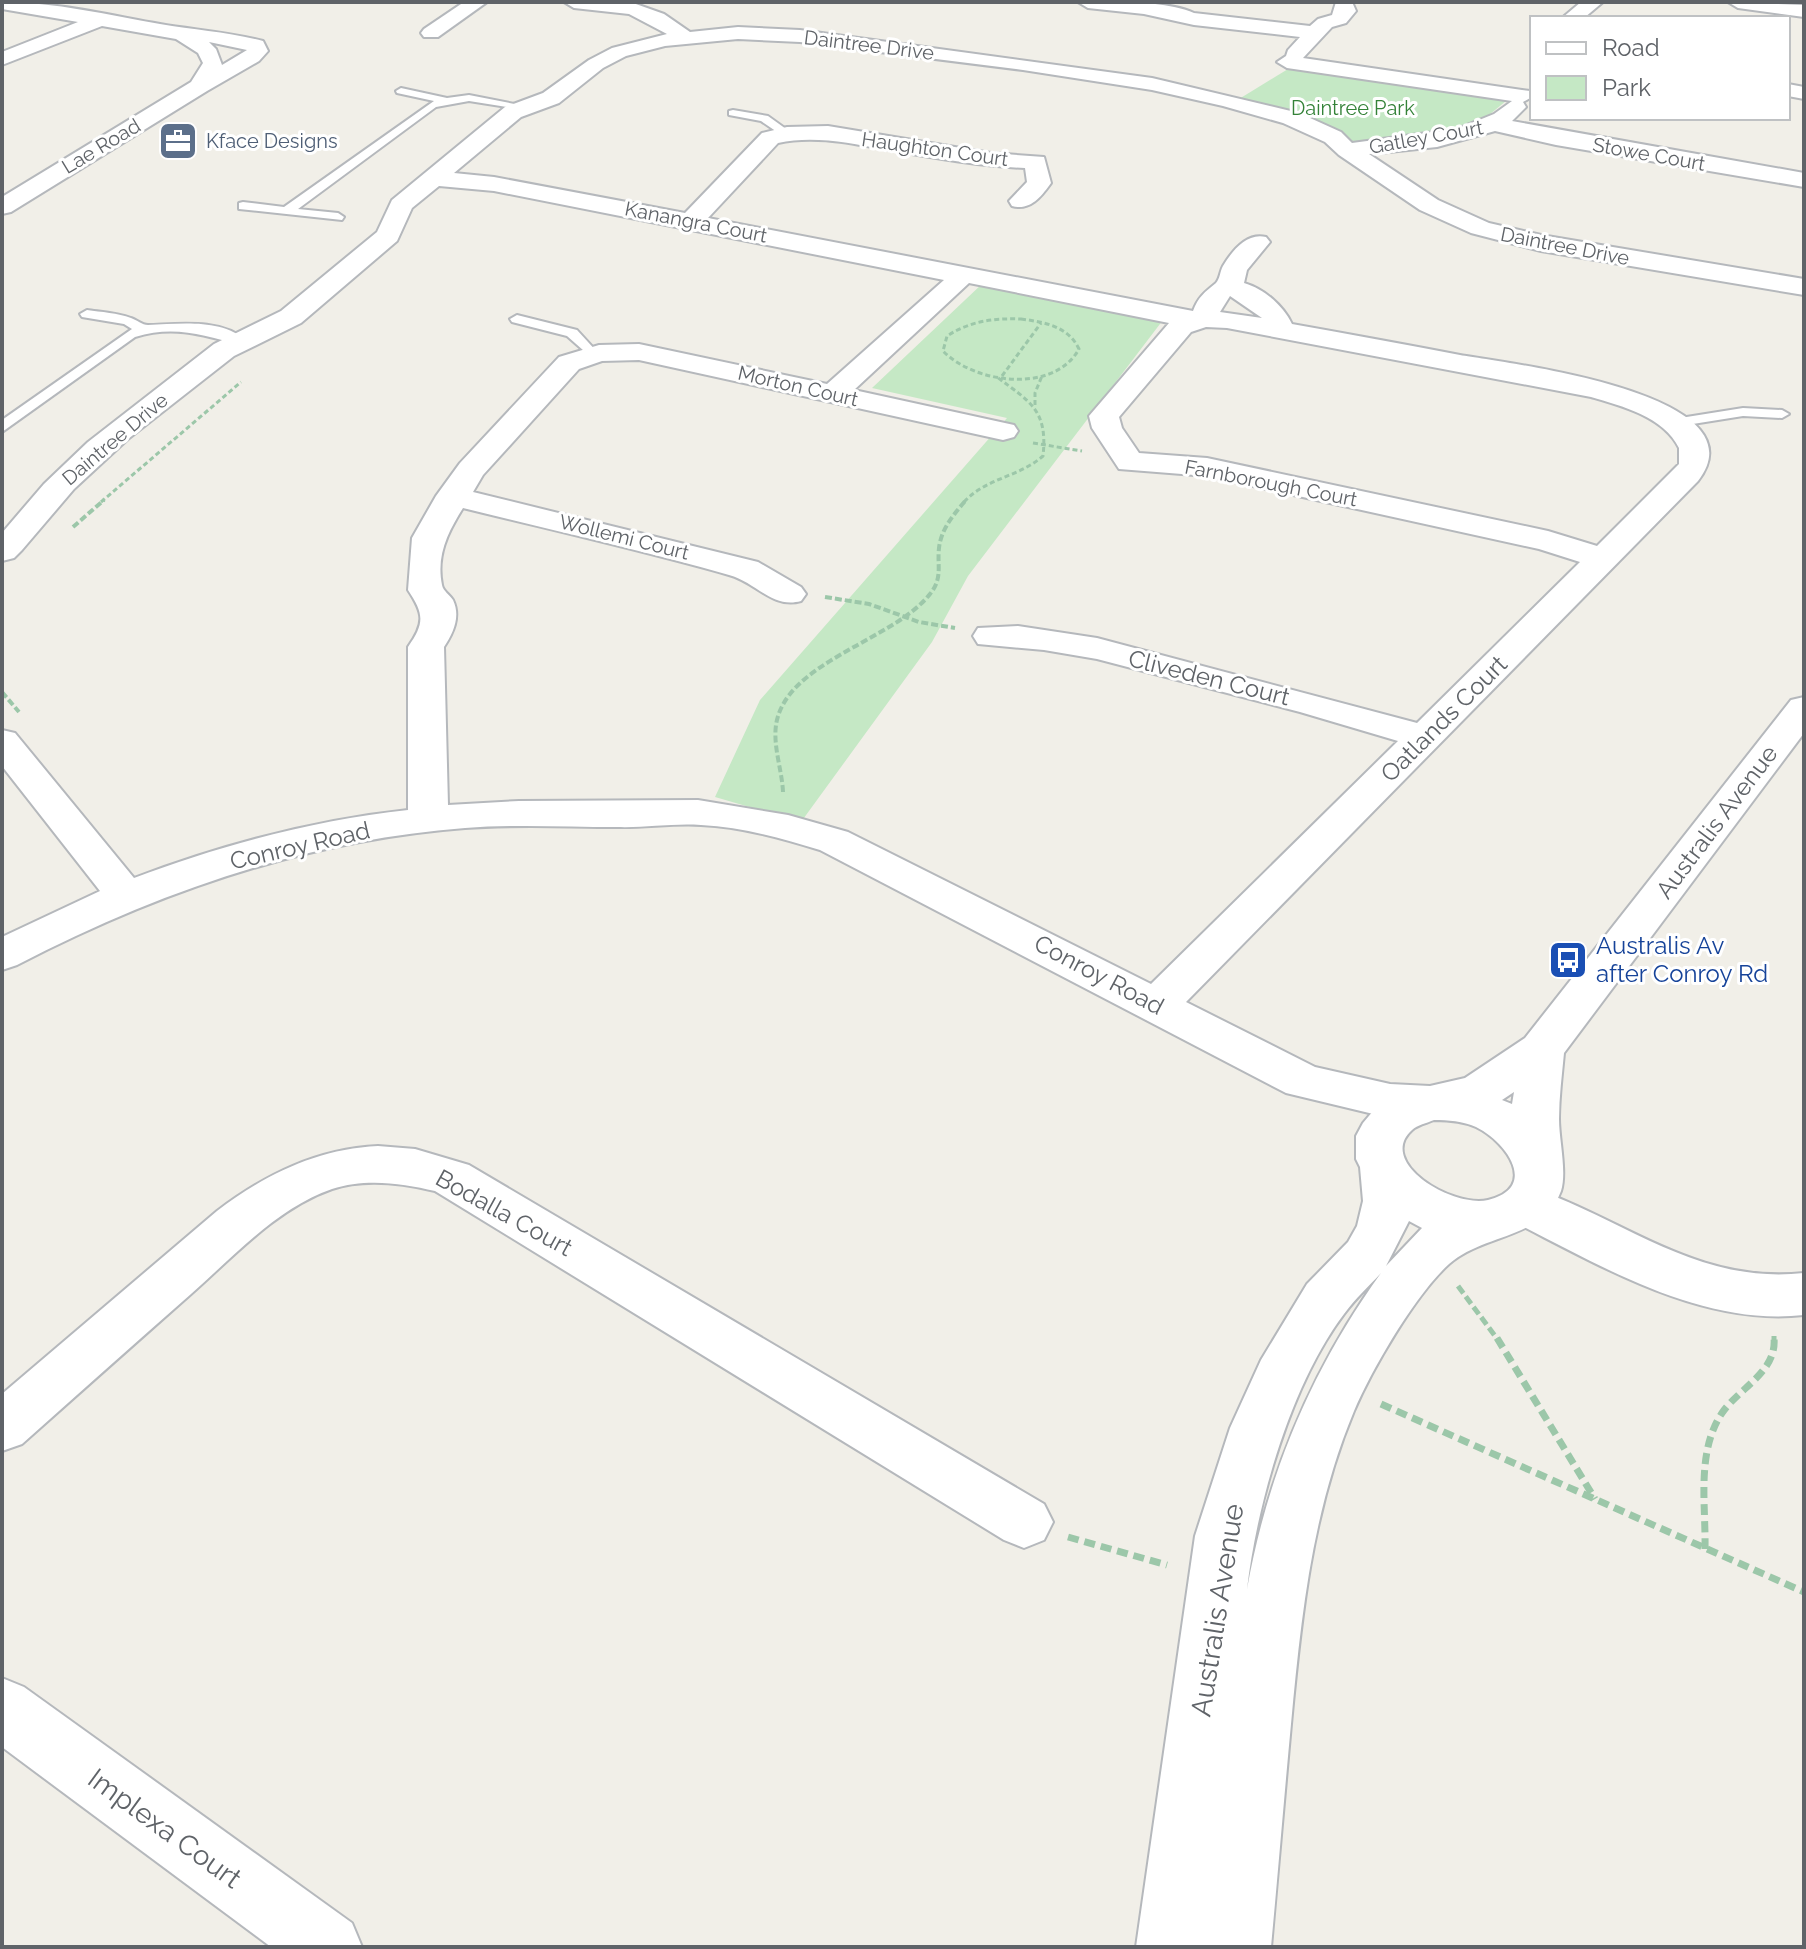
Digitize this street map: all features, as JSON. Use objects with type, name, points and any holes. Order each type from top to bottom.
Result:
[{"type":"street","points":[[431,33],[477,2]]},
{"type":"street","points":[[578,2],[628,7],[650,13],[684,37]]},
{"type":"street","points":[[1575,16],[1593,2]]},
{"type":"street","points":[[1738,2],[1804,11]]},
{"type":"street","name":"Lae Road","points":[[2,3],[182,34],[229,38],[256,45],[258,51],[2,207]]},
{"type":"street","points":[[1099,3],[1181,17],[1320,28]]},
{"type":"street","points":[[1346,3],[1346,11],[1339,19],[1320,28],[1281,68],[1527,89]]},
{"type":"street","points":[[2,59],[102,20]]},
{"type":"street","name":"Daintree Drive","points":[[2,551],[28,528],[73,472],[215,356],[240,341],[282,324],[384,240],[401,205],[509,115],[551,98],[606,58],[648,44],[684,37],[753,33],[809,37],[1093,75],[1227,100],[1347,150],[1444,213],[1480,228],[1541,243],[1804,287]]},
{"type":"street","points":[[182,34],[199,43],[211,55],[211,70],[199,86]]},
{"type":"street","points":[[1227,100],[1252,88]]},
{"type":"street","name":"Gatley Court","points":[[1347,150],[1460,134],[1495,124],[1507,116],[1527,89]]},
{"type":"street","name":"Stowe Court","points":[[1495,124],[1556,138],[1804,180]]},
{"type":"street","name":"Haughton Court","points":[[787,134],[828,133],[991,160],[1036,162],[1039,183],[1021,201]]},
{"type":"street","points":[[692,221],[770,138],[787,134]]},
{"type":"street","name":"Kanangra Court","points":[[433,178],[494,184],[1100,301]]},
{"type":"street","points":[[1230,288],[1234,269],[1257,242]]},
{"type":"street","points":[[833,394],[956,283],[959,272]]},
{"type":"street","points":[[1130,462],[1104,422],[1107,410],[1174,332],[1200,320],[1210,298],[1219,290],[1230,288],[1250,294],[1276,316],[1279,328]]},
{"type":"street","points":[[1100,301],[1200,320],[1227,320],[1279,328],[1588,387],[1646,405],[1674,423]]},
{"type":"street","name":"Morton Court","points":[[428,820],[426,647],[411,633],[411,606],[425,590],[428,538],[471,470],[569,363],[592,354],[639,352],[1003,431]]},
{"type":"street","name":"Oatlands Court","points":[[1157,1005],[1678,484],[1694,463],[1691,443],[1674,423]]},
{"type":"street","name":"Farnborough Court","points":[[1130,462],[1207,467],[1548,541],[1603,559]]},
{"type":"street","name":"Wollemi Court","points":[[452,496],[734,565],[764,577],[789,594]]},
{"type":"street","name":"Cliveden Court","points":[[991,636],[1023,636],[1076,643],[1355,715],[1425,738]]},
{"type":"street","name":"Australis Avenue","points":[[1436,1103],[1482,1090],[1541,1050],[1804,708]]},
{"type":"street","points":[[2,741],[127,897]]},
{"type":"street","name":"Conroy Road","points":[[2,955],[127,897],[291,845],[428,820],[532,813],[709,813],[771,824],[834,841],[894,874],[988,917],[1303,1081],[1349,1121],[1382,1166]]},
{"type":"street","name":"Conroy Road","points":[[616,815],[818,861],[894,874]]},
{"type":"street","points":[[1237,1947],[1269,1628],[1285,1532],[1296,1491],[1322,1415],[1339,1380],[1361,1343],[1420,1261],[1447,1235],[1509,1212],[1539,1183],[1535,1116],[1541,1050]]},
{"type":"street","name":"Conroy Road","points":[[1303,1081],[1390,1101],[1436,1103]]},
{"type":"street","points":[[1536,1156],[1518,1131],[1499,1118],[1465,1105],[1436,1103],[1402,1112],[1388,1123],[1380,1137],[1382,1166],[1401,1193],[1428,1210],[1460,1220],[1509,1212],[1693,1284],[1784,1295]]},
{"type":"street","name":"Bodalla Court","points":[[2,1427],[249,1213],[306,1179],[347,1167],[384,1162],[417,1166],[452,1178],[1024,1522]]},
{"type":"street","name":"Australis Avenue","points":[[1170,1947],[1224,1536],[1258,1428],[1280,1376],[1325,1299],[1366,1256],[1382,1229],[1388,1201],[1382,1166]]},
{"type":"street","name":"Implexa Court","points":[[2,1709],[328,1947]]},
{"type":"lane","points":[[401,91],[443,100]]},
{"type":"lane","points":[[287,211],[427,107],[443,100],[478,98],[525,107]]},
{"type":"lane","name":"Haughton Court","points":[[733,113],[764,118],[787,134]]},
{"type":"lane","points":[[243,206],[338,217]]},
{"type":"lane","points":[[87,314],[128,321],[142,329]]},
{"type":"lane","points":[[517,319],[572,333],[592,354]]},
{"type":"lane","points":[[2,427],[113,344],[142,329],[169,325],[200,328],[240,341]]},
{"type":"lane","points":[[1674,423],[1743,412],[1782,414]]},
{"type":"path","points":[[1042,322],[1069,334],[1079,349],[1070,365],[1042,375],[999,377],[965,369],[950,361],[943,351],[947,336],[960,328],[988,320],[1042,322],[1096,315],[1100,301]]},
{"type":"path","points":[[999,377],[1042,322]]},
{"type":"path","points":[[69,531],[250,374]]},
{"type":"path","points":[[771,824],[783,795],[774,740],[775,725],[788,697],[807,677],[903,617],[937,584],[938,551],[943,535],[972,494],[990,480],[1033,465],[1043,456],[1046,447],[1035,406],[1035,393],[1042,375]]},
{"type":"path","points":[[999,377],[1035,406]]},
{"type":"path","points":[[1003,431],[1046,447],[1130,462]]},
{"type":"path","points":[[789,594],[869,604],[903,617],[991,636]]},
{"type":"path","points":[[1420,1261],[1456,1284],[1472,1302],[1597,1501]]},
{"type":"path","points":[[1705,1549],[1707,1457],[1715,1425],[1723,1411],[1761,1372],[1777,1344],[1784,1295]]},
{"type":"path","points":[[1381,1404],[1804,1592]]},
{"type":"path","points":[[1024,1522],[1167,1565]]},
{"type":"green space","name":"Daintree Park","points":[[1293,66],[1512,96],[1472,129],[1352,144],[1239,99]]},
{"type":"green space","points":[[983,283],[1163,320],[968,576],[932,642],[801,822],[715,797],[760,700],[1007,418],[872,388]]},
{"type":"place","name":"Kface Designs","points":[[178,141]]},
{"type":"place","name":"Australis Av after Conroy Rd","points":[[1568,960]]}]
